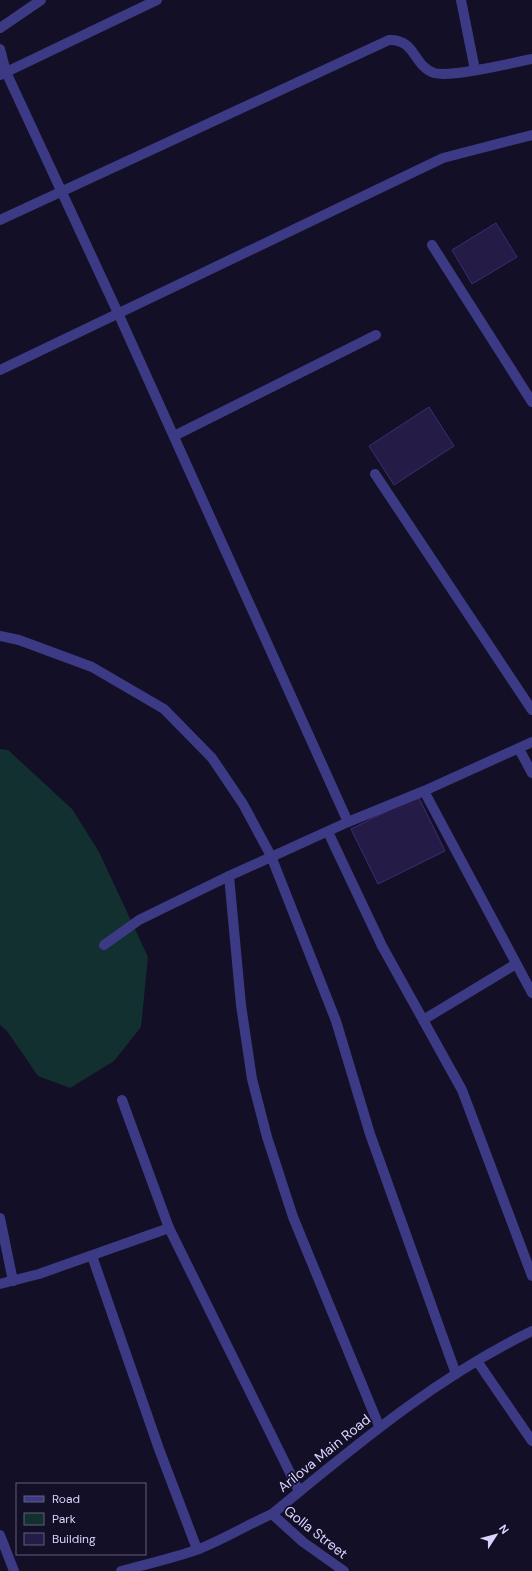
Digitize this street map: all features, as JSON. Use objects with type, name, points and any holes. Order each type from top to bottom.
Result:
[{"type":"street","points":[[0,28],[41,0]]},
{"type":"street","points":[[3,74],[157,0]]},
{"type":"street","points":[[461,0],[475,70]]},
{"type":"street","points":[[0,220],[61,190],[389,40],[398,40],[406,44],[425,69],[434,73],[445,74],[475,70],[532,59]]},
{"type":"street","points":[[0,48],[3,74],[61,190],[118,313],[348,822]]},
{"type":"street","points":[[0,370],[443,158],[532,135]]},
{"type":"street","points":[[432,245],[532,402]]},
{"type":"street","points":[[174,436],[376,335]]},
{"type":"street","points":[[375,474],[532,710]]},
{"type":"street","points":[[0,636],[19,640],[92,667],[164,709],[212,758],[243,804],[271,856],[336,1021],[370,1134],[456,1374]]},
{"type":"street","points":[[104,945],[139,920],[271,856],[424,791],[532,742]]},
{"type":"street","points":[[519,749],[532,773]]},
{"type":"street","points":[[424,791],[532,993]]},
{"type":"street","points":[[328,832],[382,946],[462,1090],[532,1276]]},
{"type":"street","points":[[229,876],[241,1005],[252,1079],[267,1137],[293,1217],[379,1426]]},
{"type":"street","points":[[423,1020],[516,964]]},
{"type":"street","points":[[122,1100],[169,1228],[299,1491]]},
{"type":"street","points":[[0,1218],[13,1281]]},
{"type":"street","points":[[0,1284],[39,1274],[169,1228]]},
{"type":"street","points":[[92,1256],[159,1449],[197,1549]]},
{"type":"street","name":"Arilova Main Road","points":[[121,1571],[197,1549],[230,1536],[250,1523],[272,1514],[379,1426],[456,1374],[532,1331]]},
{"type":"street","points":[[478,1361],[532,1441]]},
{"type":"street","name":"Golla Street","points":[[272,1514],[302,1542],[344,1571]]},
{"type":"street","points":[[0,1535],[14,1571]]},
{"type":"green space","points":[[0,749],[8,750],[72,809],[99,852],[148,957],[141,1027],[114,1061],[70,1088],[38,1076],[7,1031],[0,1025]]},
{"type":"building","points":[[496,223],[517,257],[472,284],[452,250]]},
{"type":"building","points":[[429,407],[454,446],[394,485],[369,446]]},
{"type":"building","points":[[418,796],[445,851],[378,884],[351,829]]}]
